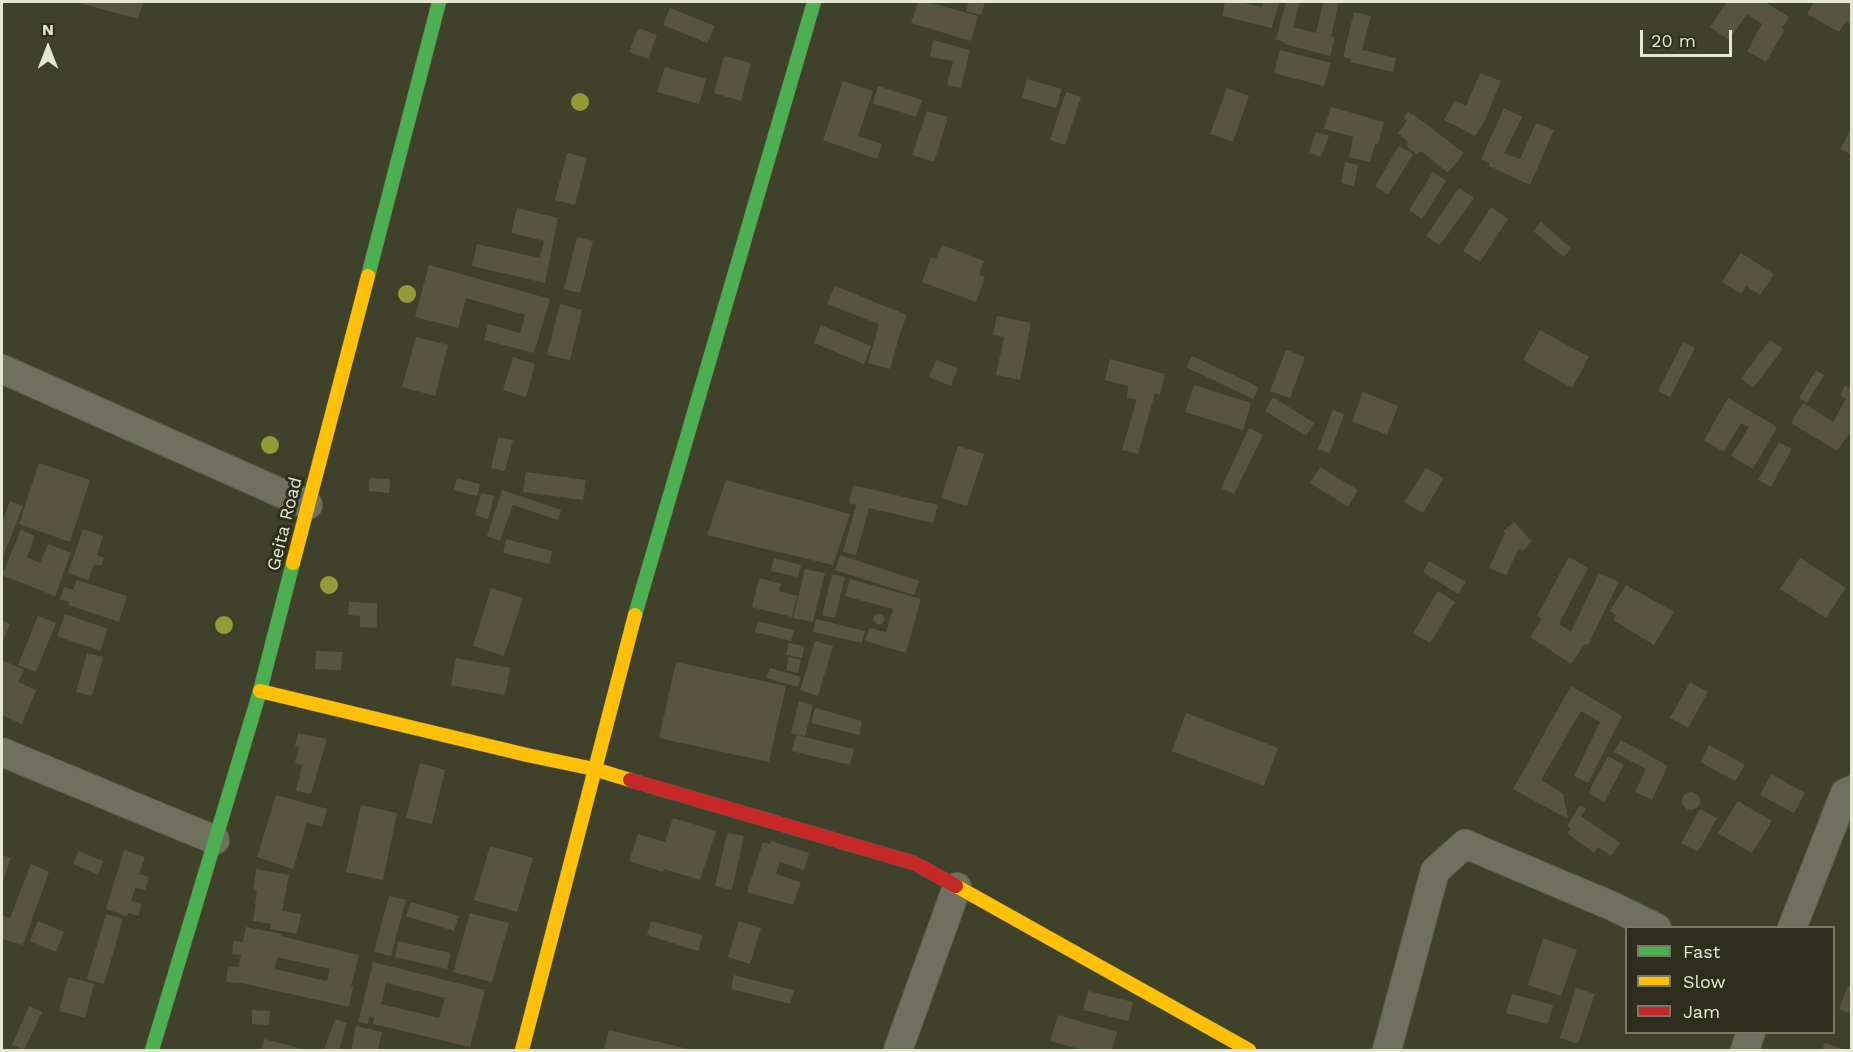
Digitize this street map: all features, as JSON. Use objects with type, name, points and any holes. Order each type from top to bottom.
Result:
[{"type":"street","name":"Geita Road","points":[[152,1050],[260,691],[439,2]]},
{"type":"street","points":[[522,1050],[646,572],[814,2]]},
{"type":"street","points":[[2,369],[308,505]]},
{"type":"street","points":[[260,691],[594,769],[914,863],[1249,1050]]},
{"type":"street","points":[[2,753],[215,840]]},
{"type":"street","points":[[1792,926],[1845,793],[1851,790]]},
{"type":"street","points":[[1387,1050],[1435,871],[1465,844],[1655,926]]},
{"type":"street","points":[[898,1050],[957,887]]},
{"type":"street","points":[[1745,1050],[1749,1034]]},
{"type":"building","points":[[76,2],[143,2],[138,19]]},
{"type":"building","points":[[918,2],[928,2],[978,16],[971,41],[911,23]]},
{"type":"building","points":[[969,2],[985,2],[981,15],[966,11]]},
{"type":"building","points":[[1225,2],[1240,2],[1262,7],[1264,2],[1279,2],[1272,28],[1222,16]]},
{"type":"building","points":[[1286,2],[1300,2],[1293,27],[1316,33],[1323,2],[1339,2],[1331,36],[1335,37],[1330,56],[1284,44],[1276,39]]},
{"type":"building","points":[[1727,2],[1765,2],[1789,17],[1782,28],[1785,29],[1766,62],[1747,51],[1762,24],[1747,14],[1729,40],[1710,27]]},
{"type":"building","points":[[1814,2],[1852,2],[1852,25],[1846,21],[1839,32],[1807,14]]},
{"type":"building","points":[[670,8],[715,26],[707,43],[663,25]]},
{"type":"building","points":[[1354,12],[1371,16],[1362,50],[1396,58],[1393,72],[1350,62],[1351,59],[1343,57]]},
{"type":"building","points":[[638,28],[657,35],[648,59],[629,52]]},
{"type":"building","points":[[933,40],[970,50],[961,88],[947,85],[953,61],[930,57]]},
{"type":"building","points":[[1280,50],[1331,63],[1324,86],[1274,73]]},
{"type":"building","points":[[724,56],[751,63],[741,101],[714,93]]},
{"type":"building","points":[[665,67],[706,79],[699,104],[657,92]]},
{"type":"building","points":[[1480,73],[1501,81],[1485,120],[1475,136],[1444,120],[1455,100],[1466,106]]},
{"type":"building","points":[[1027,79],[1062,89],[1056,108],[1022,98]]},
{"type":"building","points":[[843,81],[873,91],[858,136],[882,144],[877,159],[823,140]]},
{"type":"building","points":[[878,86],[922,100],[916,117],[873,103]]},
{"type":"building","points":[[1227,88],[1249,96],[1233,142],[1210,134]]},
{"type":"building","points":[[1066,92],[1081,97],[1065,145],[1050,140]]},
{"type":"building","points":[[1331,107],[1384,122],[1370,162],[1349,157],[1353,137],[1324,129]]},
{"type":"building","points":[[1504,108],[1522,117],[1504,153],[1520,159],[1536,123],[1554,130],[1530,185],[1489,166],[1490,164],[1481,159]]},
{"type":"building","points":[[927,111],[948,117],[934,162],[912,155]]},
{"type":"building","points":[[1408,112],[1464,153],[1448,173],[1421,151],[1417,155],[1398,133],[1407,121],[1404,118]]},
{"type":"building","points":[[1852,128],[1852,155],[1840,149]]},
{"type":"building","points":[[1316,132],[1329,136],[1321,157],[1309,152]]},
{"type":"building","points":[[1399,146],[1413,154],[1388,195],[1375,186]]},
{"type":"building","points":[[567,153],[587,158],[575,205],[555,200]]},
{"type":"building","points":[[1345,162],[1358,165],[1354,186],[1341,183]]},
{"type":"building","points":[[1433,172],[1446,181],[1422,219],[1409,210]]},
{"type":"building","points":[[1459,188],[1474,198],[1440,245],[1426,236]]},
{"type":"building","points":[[1491,207],[1508,219],[1480,262],[1463,251]]},
{"type":"building","points":[[517,208],[558,218],[545,283],[472,266],[477,244],[540,258],[544,241],[511,233]]},
{"type":"building","points":[[1541,222],[1571,248],[1564,257],[1533,231]]},
{"type":"building","points":[[577,237],[593,241],[580,293],[564,289]]},
{"type":"building","points":[[942,245],[984,261],[979,275],[985,277],[976,302],[922,282],[931,257],[936,259]]},
{"type":"building","points":[[1741,253],[1774,274],[1760,295],[1746,286],[1741,294],[1722,282]]},
{"type":"building","points":[[429,265],[550,299],[534,353],[484,340],[488,324],[520,333],[525,315],[466,298],[458,328],[415,317]]},
{"type":"building","points":[[835,286],[907,315],[890,369],[868,363],[879,324],[827,304]]},
{"type":"building","points":[[560,304],[582,310],[570,360],[547,355]]},
{"type":"building","points":[[997,316],[1031,323],[1020,380],[996,375],[1004,337],[993,335]]},
{"type":"building","points":[[821,325],[871,346],[864,364],[814,343]]},
{"type":"building","points":[[1540,330],[1589,357],[1572,388],[1523,360]]},
{"type":"building","points":[[416,337],[448,345],[435,396],[402,387]]},
{"type":"building","points":[[1770,340],[1783,349],[1753,388],[1741,378]]},
{"type":"building","points":[[1683,342],[1695,348],[1670,397],[1658,391]]},
{"type":"building","points":[[1286,350],[1305,357],[1290,398],[1270,391]]},
{"type":"building","points":[[1192,356],[1259,387],[1253,399],[1186,367]]},
{"type":"building","points":[[513,357],[535,364],[526,397],[503,390]]},
{"type":"building","points":[[1110,359],[1165,374],[1160,395],[1155,393],[1138,454],[1122,450],[1137,399],[1127,398],[1128,386],[1105,380]]},
{"type":"building","points":[[936,360],[958,368],[951,386],[929,377]]},
{"type":"building","points":[[1816,370],[1824,375],[1807,403],[1799,398]]},
{"type":"building","points":[[1194,385],[1251,403],[1243,430],[1185,412]]},
{"type":"building","points":[[1845,386],[1852,389],[1852,429],[1837,451],[1791,423],[1803,403],[1833,422],[1846,399],[1840,395]]},
{"type":"building","points":[[1363,392],[1398,406],[1387,435],[1352,421]]},
{"type":"building","points":[[1273,397],[1314,423],[1306,436],[1265,411]]},
{"type":"building","points":[[1728,398],[1777,427],[1753,469],[1731,456],[1749,427],[1741,423],[1724,452],[1704,440]]},
{"type":"building","points":[[1333,410],[1344,414],[1330,453],[1318,449]]},
{"type":"building","points":[[1249,428],[1263,435],[1234,494],[1221,488]]},
{"type":"building","points":[[498,437],[513,440],[505,471],[491,468]]},
{"type":"building","points":[[1779,442],[1792,449],[1771,487],[1758,480]]},
{"type":"building","points":[[958,446],[984,454],[967,506],[941,498]]},
{"type":"building","points":[[39,463],[90,480],[70,542],[19,524]]},
{"type":"building","points":[[1320,467],[1358,490],[1348,507],[1310,483]]},
{"type":"building","points":[[1426,468],[1444,478],[1423,513],[1404,502]]},
{"type":"building","points":[[526,472],[586,480],[583,500],[523,492]]},
{"type":"building","points":[[369,478],[390,479],[389,493],[369,491]]},
{"type":"building","points":[[457,478],[480,484],[477,496],[454,490]]},
{"type":"building","points":[[726,480],[850,514],[833,565],[707,535]]},
{"type":"building","points":[[853,485],[938,505],[933,523],[869,508],[856,555],[843,552],[856,505],[849,503]]},
{"type":"building","points":[[502,490],[561,510],[558,520],[513,505],[500,541],[487,536]]},
{"type":"building","points":[[481,493],[494,496],[488,519],[475,515]]},
{"type":"building","points":[[10,501],[23,506],[2,559],[2,522]]},
{"type":"building","points":[[1514,522],[1532,542],[1522,551],[1519,548],[1506,575],[1489,568],[1505,533],[1503,531]]},
{"type":"building","points":[[83,529],[103,536],[97,555],[104,558],[101,566],[94,564],[88,580],[68,573]]},
{"type":"building","points":[[21,530],[35,536],[27,557],[40,563],[48,544],[71,553],[55,596],[2,575]]},
{"type":"building","points":[[506,539],[552,551],[549,564],[503,553]]},
{"type":"building","points":[[840,555],[919,581],[914,595],[835,570]]},
{"type":"building","points":[[1569,557],[1588,568],[1559,624],[1571,632],[1599,573],[1619,582],[1588,645],[1585,644],[1571,664],[1530,637],[1542,619],[1537,616]]},
{"type":"building","points":[[774,558],[801,565],[798,577],[771,571]]},
{"type":"building","points":[[1800,558],[1846,588],[1826,618],[1780,589]]},
{"type":"building","points":[[1429,561],[1466,582],[1458,594],[1423,572]]},
{"type":"building","points":[[805,569],[825,573],[813,622],[793,618]]},
{"type":"building","points":[[832,574],[845,577],[835,618],[822,615]]},
{"type":"building","points":[[759,578],[781,584],[779,591],[797,596],[792,617],[752,607]]},
{"type":"building","points":[[850,579],[921,599],[906,653],[865,641],[869,628],[886,632],[893,609],[845,596]]},
{"type":"building","points":[[77,580],[127,596],[119,622],[68,605],[69,602],[60,599],[64,587],[73,590]]},
{"type":"building","points":[[1626,585],[1674,612],[1654,645],[1613,620],[1616,615],[1610,611]]},
{"type":"building","points":[[491,588],[523,598],[504,656],[473,646]]},
{"type":"building","points":[[1438,591],[1455,602],[1430,643],[1413,633]]},
{"type":"building","points":[[349,602],[377,603],[377,628],[360,627],[360,616],[348,615]]},
{"type":"building","points":[[879,613],[885,619],[879,625],[873,619]]},
{"type":"building","points":[[65,614],[108,629],[100,651],[57,636]]},
{"type":"building","points":[[38,616],[56,623],[36,672],[18,665]]},
{"type":"building","points":[[816,619],[865,631],[862,643],[813,632]]},
{"type":"building","points":[[2,620],[10,624],[2,643]]},
{"type":"building","points":[[758,621],[794,630],[791,641],[755,632]]},
{"type":"building","points":[[815,641],[833,646],[818,696],[800,690]]},
{"type":"building","points":[[789,643],[804,646],[802,658],[786,655]]},
{"type":"building","points":[[316,651],[342,652],[341,670],[315,669]]},
{"type":"building","points":[[87,653],[103,657],[92,696],[76,692]]},
{"type":"building","points":[[789,657],[801,660],[798,673],[786,670]]},
{"type":"building","points":[[456,658],[510,668],[505,695],[451,685]]},
{"type":"building","points":[[2,660],[24,670],[18,682],[36,690],[22,724],[2,715]]},
{"type":"building","points":[[676,662],[786,686],[769,762],[659,738]]},
{"type":"building","points":[[770,668],[801,677],[798,687],[766,678]]},
{"type":"building","points":[[1690,682],[1708,692],[1688,728],[1670,718]]},
{"type":"building","points":[[1571,686],[1622,716],[1588,783],[1574,776],[1600,722],[1581,711],[1541,780],[1563,794],[1568,819],[1513,789]]},
{"type":"building","points":[[799,701],[813,705],[805,736],[791,733]]},
{"type":"building","points":[[815,708],[862,721],[859,735],[811,723]]},
{"type":"building","points":[[1186,713],[1278,748],[1264,786],[1172,751]]},
{"type":"building","points":[[298,733],[327,739],[311,794],[296,791],[302,765],[295,763],[299,747],[295,746]]},
{"type":"building","points":[[796,735],[854,749],[850,765],[792,751]]},
{"type":"building","points":[[1621,740],[1668,766],[1652,800],[1635,792],[1646,769],[1614,752]]},
{"type":"building","points":[[1709,745],[1745,765],[1735,781],[1700,762]]},
{"type":"building","points":[[1608,756],[1624,765],[1604,802],[1588,793]]},
{"type":"building","points":[[420,763],[445,770],[432,824],[406,818]]},
{"type":"building","points":[[1771,774],[1805,793],[1794,813],[1760,795]]},
{"type":"building","points":[[1691,792],[1697,795],[1700,801],[1697,807],[1691,810],[1685,807],[1682,801],[1685,795]]},
{"type":"building","points":[[276,795],[327,809],[322,827],[307,823],[293,869],[257,857]]},
{"type":"building","points":[[1738,801],[1772,821],[1752,853],[1718,833]]},
{"type":"building","points":[[361,805],[397,813],[383,880],[346,872]]},
{"type":"building","points":[[1580,805],[1586,809],[1581,816],[1620,843],[1611,856],[1598,847],[1594,853],[1567,833],[1571,828],[1567,826]]},
{"type":"building","points":[[1700,809],[1717,818],[1698,852],[1681,843]]},
{"type":"building","points":[[673,818],[716,831],[700,880],[664,869],[663,872],[629,861],[638,834],[665,842]]},
{"type":"building","points":[[727,833],[744,836],[732,890],[715,886]]},
{"type":"building","points":[[771,841],[809,853],[804,870],[780,862],[776,874],[801,882],[793,905],[747,892],[763,842],[770,844]]},
{"type":"building","points":[[490,846],[533,858],[517,912],[474,900]]},
{"type":"building","points":[[124,850],[145,857],[139,874],[149,877],[145,890],[135,888],[131,901],[141,903],[139,916],[128,913],[127,916],[106,909]]},
{"type":"building","points":[[78,851],[103,861],[98,875],[73,864]]},
{"type":"building","points":[[2,855],[11,858],[2,884]]},
{"type":"building","points":[[31,864],[49,872],[23,945],[2,939],[2,915],[10,918]]},
{"type":"building","points":[[256,869],[289,875],[282,911],[301,914],[297,934],[270,929],[271,924],[253,921],[257,891],[253,890]]},
{"type":"building","points":[[389,896],[406,900],[391,956],[374,952]]},
{"type":"building","points":[[411,902],[459,916],[454,931],[406,916]]},
{"type":"building","points":[[470,913],[509,923],[492,982],[453,972]]},
{"type":"building","points":[[106,914],[123,919],[104,984],[87,979]]},
{"type":"building","points":[[38,921],[64,932],[56,952],[30,941]]},
{"type":"building","points":[[651,921],[703,935],[698,951],[647,935]]},
{"type":"building","points":[[739,921],[761,928],[750,964],[728,957]]},
{"type":"building","points":[[246,927],[282,934],[281,936],[359,955],[351,986],[353,987],[349,1007],[241,983],[226,982],[228,966],[239,967],[241,955],[232,954],[233,941],[243,942]],"holes":[[[277,957],[330,969],[327,981],[275,969]]]},
{"type":"building","points":[[1543,938],[1577,950],[1561,996],[1528,985]]},
{"type":"building","points":[[398,941],[451,953],[447,969],[395,957]]},
{"type":"building","points":[[373,962],[485,990],[470,1047],[373,1024],[374,1017],[369,1016],[368,1024],[358,1022]],"holes":[[[386,983],[445,998],[439,1018],[381,1004]]]},
{"type":"building","points":[[734,975],[794,990],[790,1004],[731,989]]},
{"type":"building","points":[[68,977],[94,984],[85,1018],[59,1011]]},
{"type":"building","points":[[1848,985],[1852,987],[1852,1014],[1839,1009]]},
{"type":"building","points":[[1576,988],[1595,994],[1578,1044],[1560,1038]]},
{"type":"building","points":[[1088,991],[1133,1002],[1128,1021],[1083,1010]]},
{"type":"building","points":[[1512,994],[1553,1005],[1548,1024],[1506,1013]]},
{"type":"building","points":[[29,1006],[42,1012],[24,1050],[12,1045]]},
{"type":"building","points":[[252,1010],[270,1011],[269,1025],[252,1024]]},
{"type":"building","points":[[1058,1015],[1117,1032],[1112,1050],[1083,1050],[1050,1041]]},
{"type":"building","points":[[335,1019],[347,1023],[339,1050],[324,1050]]},
{"type":"building","points":[[356,1026],[382,1032],[378,1050],[351,1050]]},
{"type":"building","points":[[609,1030],[692,1050],[604,1050]]},
{"type":"building","points":[[264,1039],[307,1050],[261,1050]]},
{"type":"building","points":[[1825,1043],[1846,1050],[1822,1050]]},
{"type":"traffic: fast","points":[[368,276],[439,2]]},
{"type":"traffic: fast","points":[[635,615],[814,2]]},
{"type":"traffic: fast","points":[[152,1050],[260,691],[293,563]]},
{"type":"traffic: slow","points":[[293,563],[368,276]]},
{"type":"traffic: slow","points":[[522,1050],[635,615]]},
{"type":"traffic: slow","points":[[260,691],[594,769],[630,780]]},
{"type":"traffic: slow","points":[[956,886],[1249,1050]]},
{"type":"traffic: jam","points":[[630,780],[914,863],[956,886]]}]
